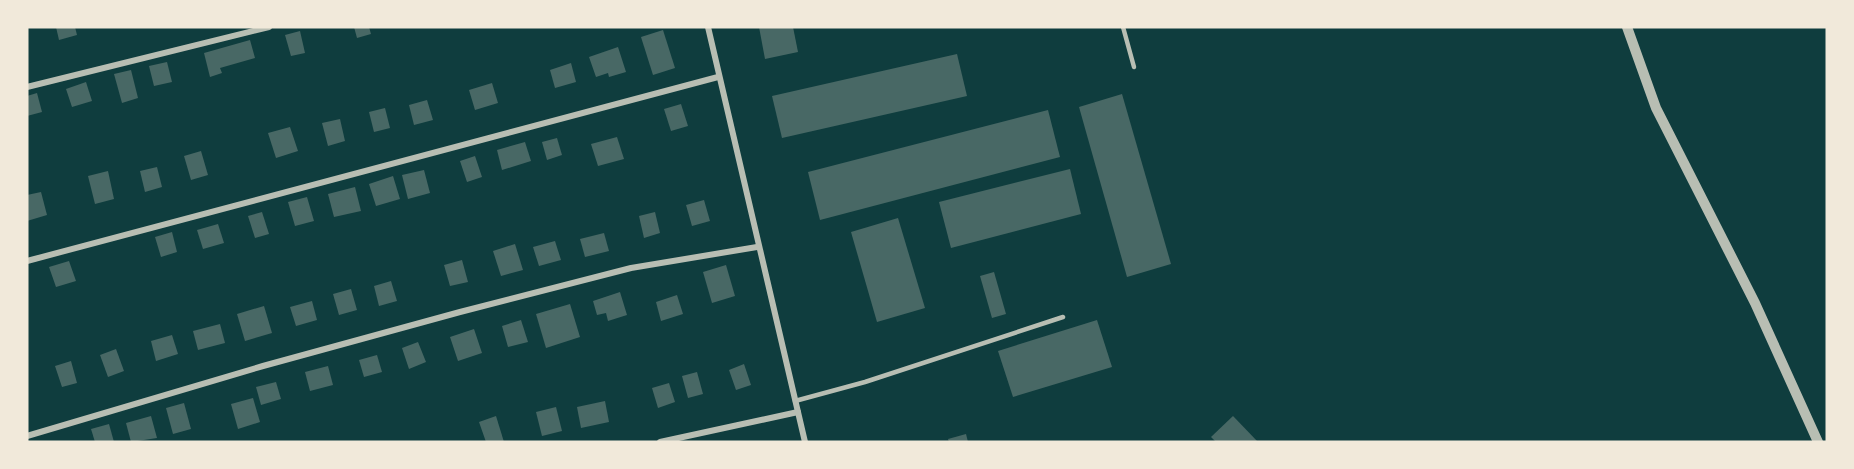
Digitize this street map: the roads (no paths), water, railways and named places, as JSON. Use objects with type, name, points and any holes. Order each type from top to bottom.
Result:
[{"type":"street","points":[[27,87],[269,27]]},
{"type":"street","points":[[708,27],[757,247],[805,442]]},
{"type":"street","points":[[1627,27],[1656,108],[1755,303],[1818,442]]},
{"type":"street","points":[[27,261],[718,77]]},
{"type":"street","points":[[27,436],[263,366],[460,312],[631,268],[757,247]]},
{"type":"street","points":[[660,442],[798,412]]},
{"type":"lane","points":[[1123,27],[1134,67]]},
{"type":"lane","points":[[795,401],[865,382],[1063,317]]}]
